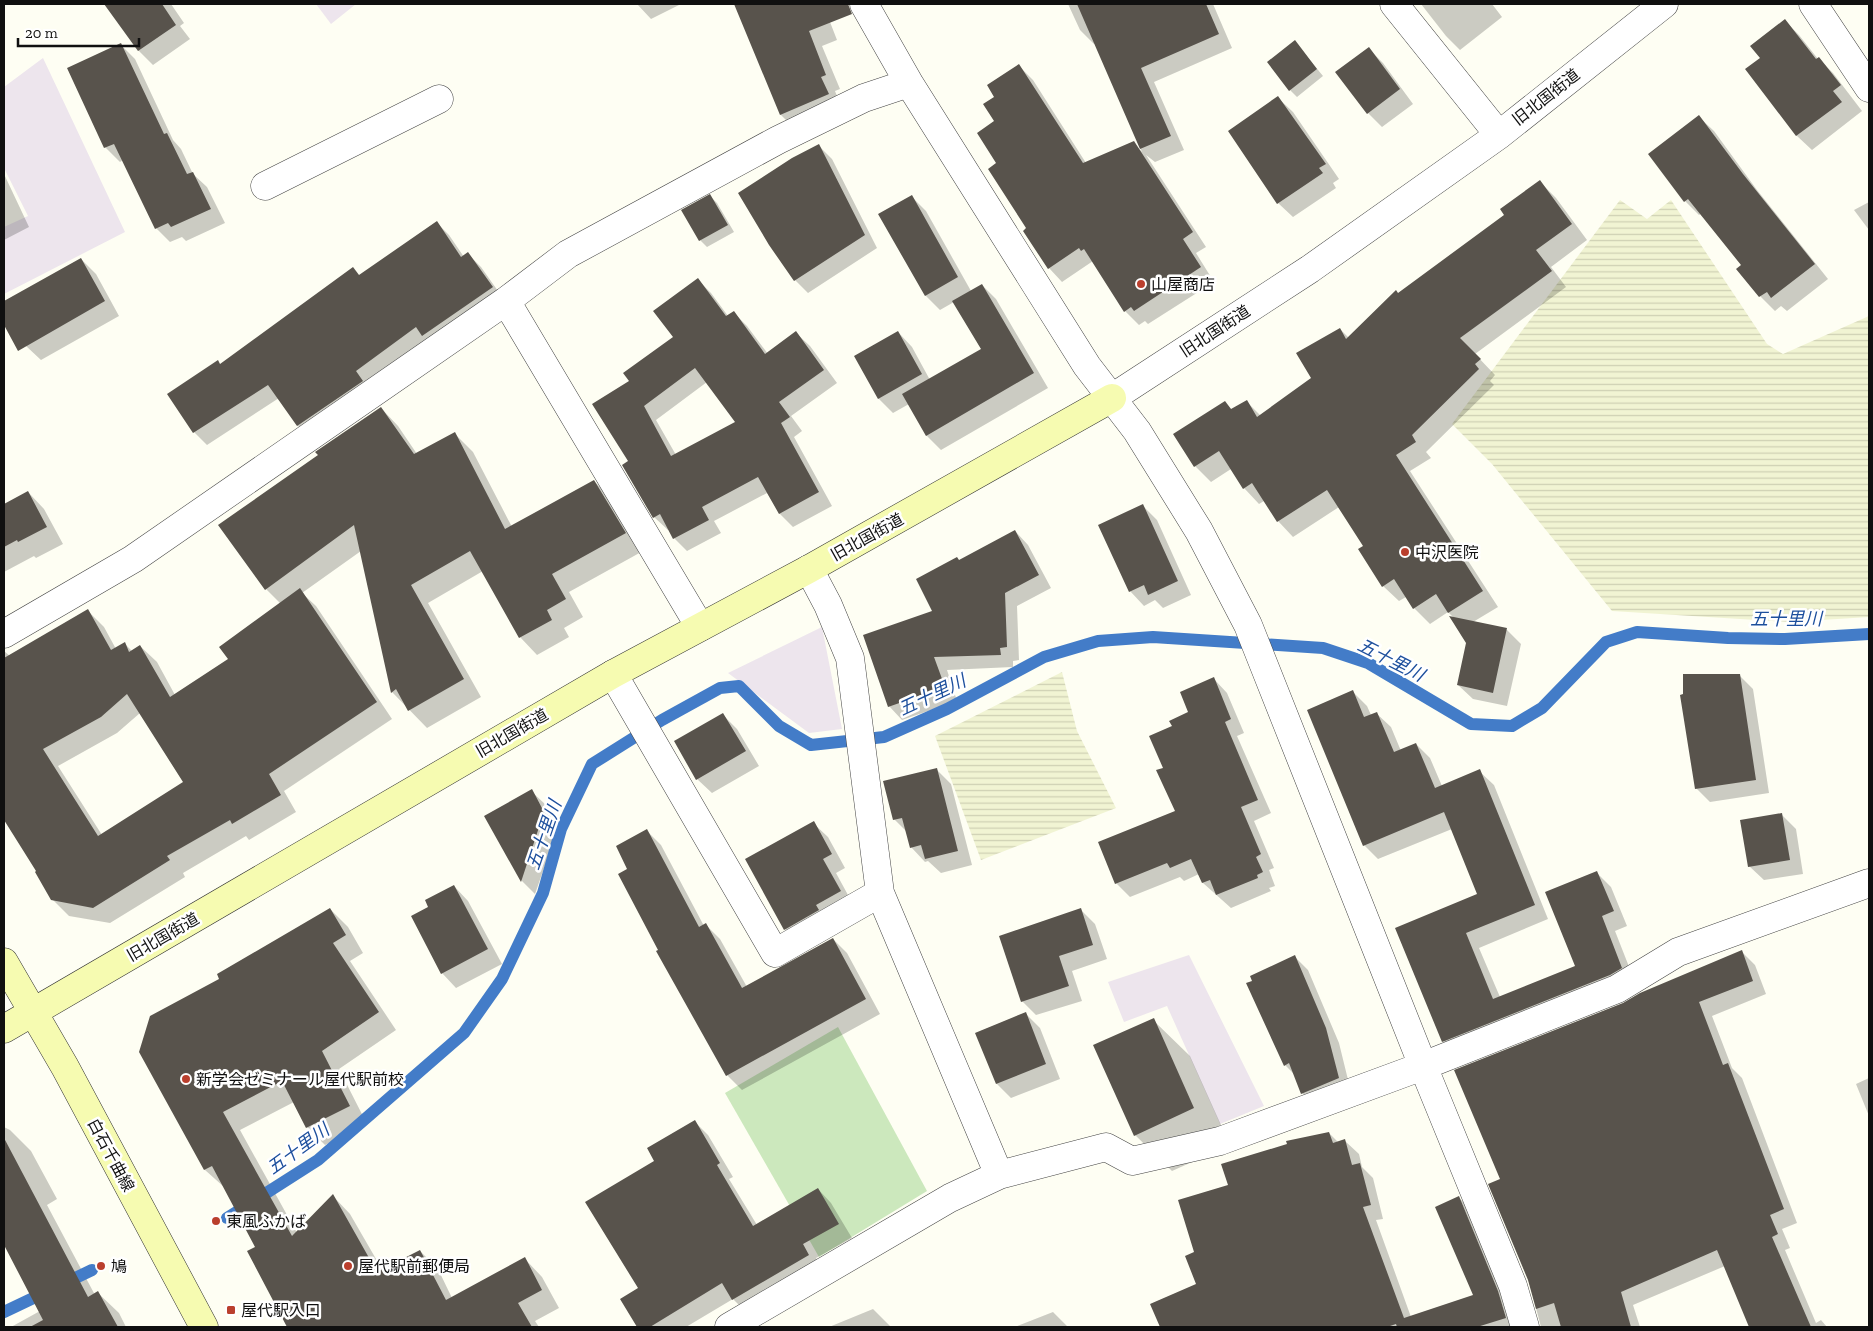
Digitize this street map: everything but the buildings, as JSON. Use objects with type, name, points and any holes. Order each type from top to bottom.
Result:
[{"type":"street","points":[[864,4],[909,84],[1087,366],[1137,430],[1199,531],[1248,625],[1423,1066],[1513,1286],[1526,1327]]},
{"type":"street","points":[[1394,4],[1499,135]]},
{"type":"street","name":"旧北国街道","points":[[33,1013],[613,674],[809,569],[1112,398],[1310,269],[1499,135],[1664,4]]},
{"type":"street","points":[[1813,4],[1869,88]]},
{"type":"street","points":[[4,634],[133,558],[506,301],[568,254],[778,140],[864,98],[909,84]]},
{"type":"street","points":[[265,186],[439,99]]},
{"type":"street","points":[[506,301],[700,627]]},
{"type":"street","points":[[809,569],[828,604],[850,658],[880,892],[999,1174]]},
{"type":"street","points":[[613,674],[775,953],[880,892]]},
{"type":"street","points":[[729,1327],[950,1198],[999,1174],[1106,1147],[1132,1161],[1220,1141],[1423,1066],[1617,989],[1678,952],[1869,883]]},
{"type":"street","name":"白石千曲線","points":[[4,962],[65,1067],[204,1327]]},
{"type":"street","points":[[4,1029],[33,1013]]},
{"type":"shaded area","points":[[316,4],[356,4],[331,24]]},
{"type":"shaded area","points":[[43,58],[125,232],[4,294],[4,227],[28,216],[4,168],[4,87]]},
{"type":"shaded area","points":[[822,627],[842,729],[809,733],[728,673]]},
{"type":"shaded area","points":[[1189,955],[1264,1106],[1220,1124],[1167,1006],[1124,1022],[1108,982]]},
{"type":"green space","points":[[1620,200],[1647,219],[1671,200],[1767,344],[1783,354],[1869,316],[1869,617],[1790,622],[1612,611],[1492,464],[1452,424]]},
{"type":"green space","points":[[1062,672],[1077,731],[1116,808],[981,860],[935,736]]},
{"type":"green space","points":[[838,1027],[927,1191],[819,1257],[725,1093]]},
{"type":"waterway","name":"五十里川","points":[[227,1218],[318,1160],[464,1033],[502,979],[543,893],[561,829],[592,764],[662,720],[720,688],[739,686],[779,726],[811,745],[884,737],[947,709],[1044,657],[1098,641],[1153,637],[1323,648],[1368,663],[1471,724],[1512,726],[1542,708],[1606,642],[1637,632],[1728,638],[1785,639],[1869,634]]},
{"type":"waterway","name":"五十里川","points":[[4,1312],[92,1270]]},
{"type":"place","name":"山屋商店","points":[[1141,284]]},
{"type":"place","name":"中沢医院","points":[[1405,552]]},
{"type":"place","name":"新学会ゼミナール屋代駅前校","points":[[186,1079]]},
{"type":"place","name":"東風ふかば","points":[[216,1221]]},
{"type":"place","name":"鳩","points":[[101,1266]]},
{"type":"place","name":"屋代駅前郵便局","points":[[348,1266]]},
{"type":"place","name":"屋代駅入口","points":[[231,1310]]}]
